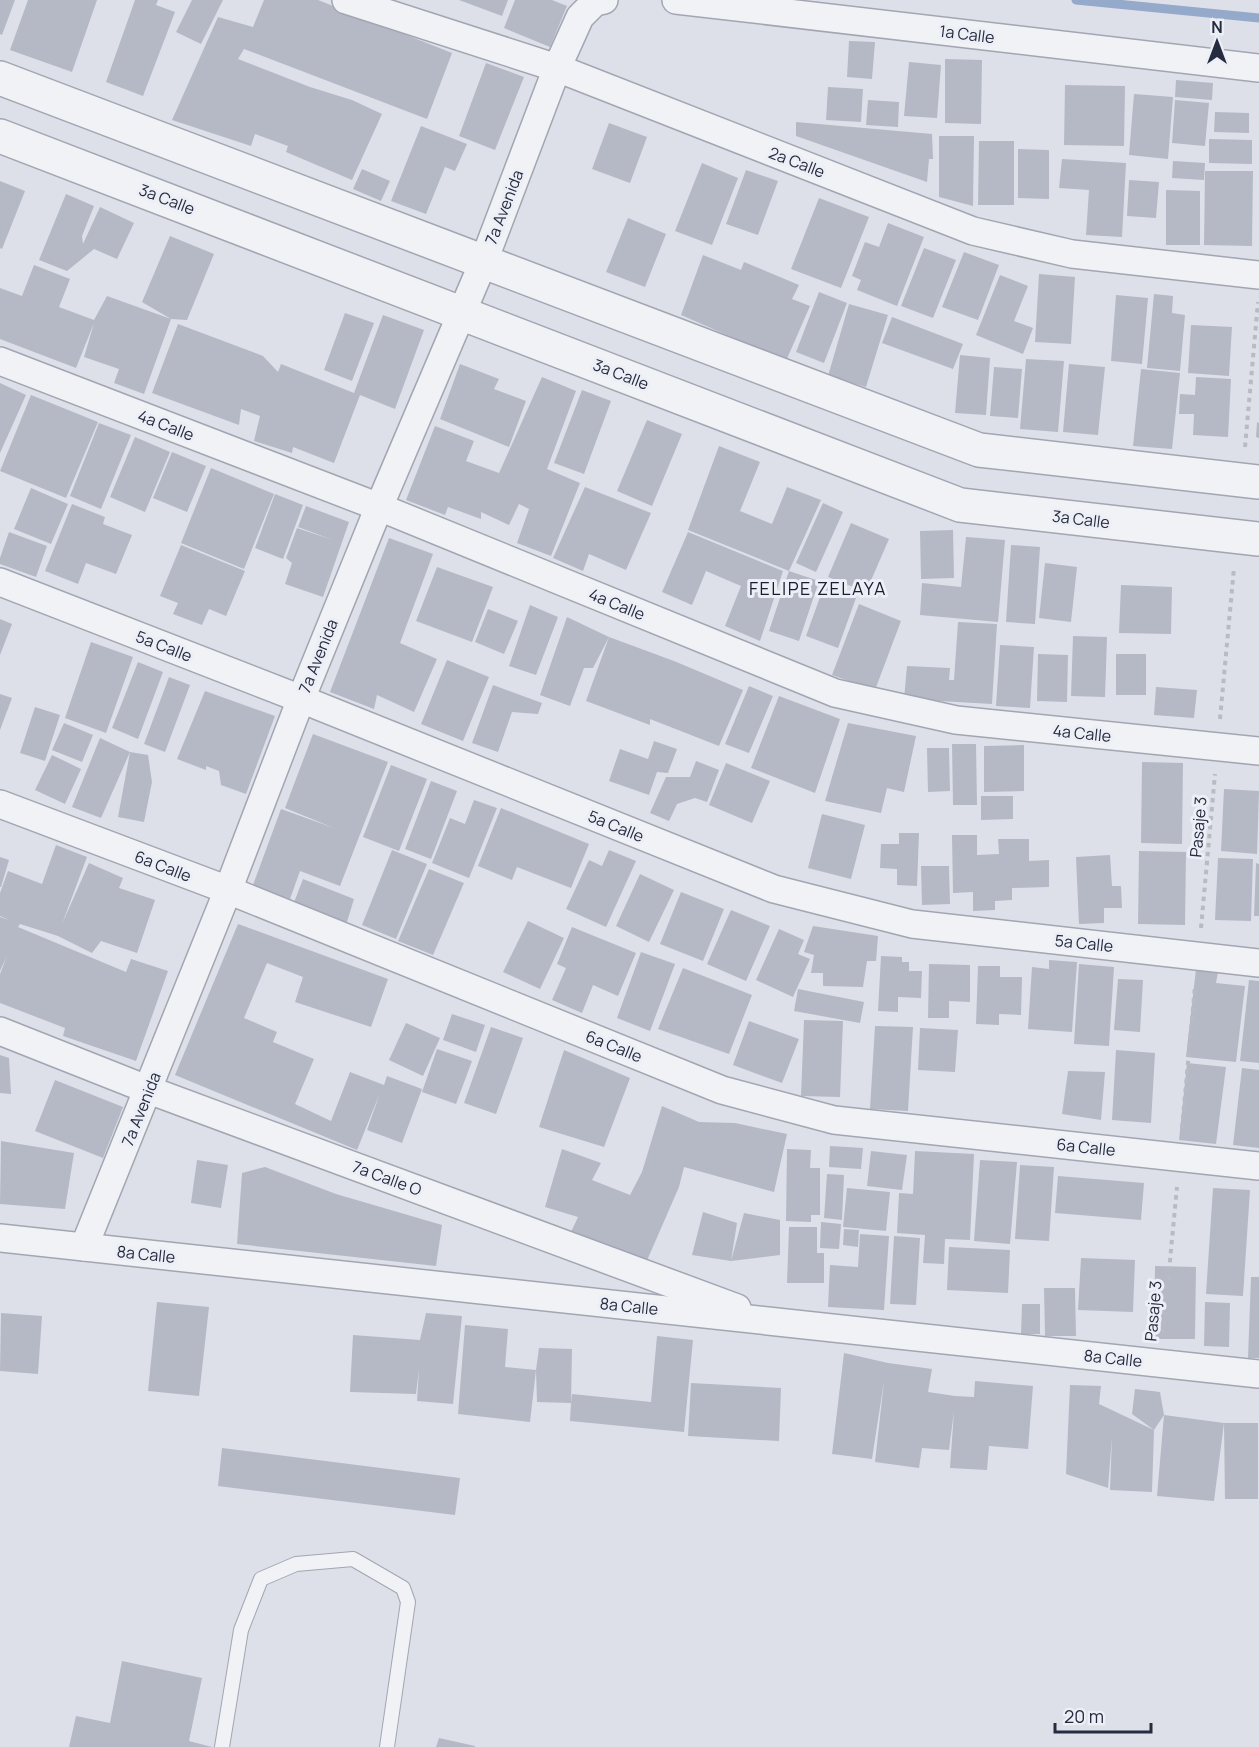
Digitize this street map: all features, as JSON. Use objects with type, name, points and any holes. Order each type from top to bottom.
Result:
[{"type":"street","name":"2a Calle","points":[[346,0],[556,68],[973,231],[1072,254],[1259,275]]},
{"type":"street","points":[[556,68],[580,17],[595,2],[604,0]]},
{"type":"street","name":"1a Calle","points":[[676,0],[1259,68]]},
{"type":"street","name":"7a Avenida","points":[[84,1247],[149,1090],[301,699],[379,507],[483,263],[556,68]]},
{"type":"street","points":[[0,78],[979,450],[1250,481]]},
{"type":"street","name":"3a Calle","points":[[0,136],[960,505],[1248,538]]},
{"type":"street","name":"4a Calle","points":[[0,361],[379,507],[835,693],[956,720],[1259,751]]},
{"type":"street","name":"5a Calle","points":[[0,582],[301,699],[774,889],[912,924],[1259,963]]},
{"type":"street","name":"6a Calle","points":[[0,804],[228,890],[722,1090],[834,1120],[1259,1166]]},
{"type":"street","name":"7a Calle O","points":[[0,1031],[149,1090],[775,1322]]},
{"type":"street","name":"8a Calle","points":[[0,1238],[1259,1374]]},
{"type":"lane","points":[[222,1747],[241,1630],[261,1579],[296,1563],[353,1559],[403,1588],[408,1602],[387,1747]]},
{"type":"path","points":[[1250,481],[1259,292]]},
{"type":"path","name":"Pasaje 3","points":[[1161,1364],[1218,747],[1248,538]]},
{"type":"building","points":[[0,0],[15,0],[2,35],[0,34]]},
{"type":"building","points":[[28,0],[97,0],[72,72],[10,50]]},
{"type":"building","points":[[135,0],[158,0],[156,5],[175,12],[143,96],[106,82]]},
{"type":"building","points":[[192,0],[223,0],[201,44],[176,32]]},
{"type":"building","points":[[264,0],[318,0],[452,53],[427,119],[244,49],[238,59],[310,87],[352,100],[382,114],[352,180],[286,152],[288,146],[255,134],[251,146],[172,120],[218,17],[253,27]]},
{"type":"building","points":[[459,0],[508,0],[502,16]]},
{"type":"building","points":[[515,0],[552,0],[567,6],[550,47],[504,28]]},
{"type":"building","points":[[849,41],[875,42],[872,79],[847,77]]},
{"type":"building","points":[[945,59],[982,60],[981,124],[945,123]]},
{"type":"building","points":[[909,62],[941,65],[937,118],[904,116]]},
{"type":"building","points":[[486,63],[524,77],[495,150],[459,136]]},
{"type":"building","points":[[1176,80],[1213,83],[1212,100],[1175,97]]},
{"type":"building","points":[[1065,85],[1125,86],[1124,146],[1064,145]]},
{"type":"building","points":[[828,87],[863,89],[861,122],[826,120]]},
{"type":"building","points":[[1134,94],[1173,97],[1168,159],[1129,155]]},
{"type":"building","points":[[868,100],[899,102],[898,127],[866,125]]},
{"type":"building","points":[[1175,100],[1209,103],[1205,146],[1172,143]]},
{"type":"building","points":[[1215,112],[1249,113],[1249,133],[1214,132]]},
{"type":"building","points":[[796,122],[932,134],[933,159],[929,159],[927,182],[796,136]]},
{"type":"building","points":[[609,123],[647,137],[630,183],[592,169]]},
{"type":"building","points":[[421,126],[467,144],[455,171],[445,167],[426,214],[391,201]]},
{"type":"building","points":[[939,136],[974,136],[973,206],[939,197]]},
{"type":"building","points":[[1209,139],[1252,140],[1252,164],[1209,163]]},
{"type":"building","points":[[979,141],[1014,141],[1014,205],[978,205]]},
{"type":"building","points":[[1018,149],[1049,150],[1049,199],[1018,198]]},
{"type":"building","points":[[1062,159],[1126,163],[1122,237],[1086,235],[1089,190],[1059,188]]},
{"type":"building","points":[[1173,161],[1205,163],[1204,180],[1172,178]]},
{"type":"building","points":[[702,163],[738,178],[712,245],[675,231]]},
{"type":"building","points":[[362,169],[390,181],[381,201],[353,189]]},
{"type":"building","points":[[746,170],[778,181],[758,235],[726,224]]},
{"type":"building","points":[[1205,171],[1253,171],[1252,246],[1204,245]]},
{"type":"building","points":[[1129,180],[1159,182],[1156,218],[1127,216]]},
{"type":"building","points":[[0,181],[25,191],[2,249],[0,248]]},
{"type":"building","points":[[1166,190],[1200,191],[1200,245],[1166,245]]},
{"type":"building","points":[[66,194],[94,206],[82,236],[83,244],[100,207],[134,223],[117,259],[94,249],[67,271],[39,260]]},
{"type":"building","points":[[819,198],[869,217],[841,288],[791,269]]},
{"type":"building","points":[[628,218],[666,234],[645,287],[606,272]]},
{"type":"building","points":[[888,223],[924,237],[897,306],[857,290],[861,280],[852,276],[865,242],[879,247]]},
{"type":"building","points":[[170,236],[214,254],[187,320],[171,319],[142,302]]},
{"type":"building","points":[[924,248],[956,260],[933,318],[901,306]]},
{"type":"building","points":[[964,252],[999,265],[978,320],[942,307]]},
{"type":"building","points":[[703,255],[741,270],[744,262],[799,285],[792,299],[810,306],[786,361],[681,315]]},
{"type":"building","points":[[34,265],[70,279],[59,307],[94,320],[107,296],[171,319],[144,394],[114,383],[119,369],[84,357],[94,323],[76,368],[0,339],[0,288],[22,296]]},
{"type":"building","points":[[1039,274],[1075,277],[1071,344],[1035,342]]},
{"type":"building","points":[[1000,275],[1028,286],[1014,321],[1033,328],[1023,354],[976,335]]},
{"type":"building","points":[[819,292],[847,303],[824,363],[796,352]]},
{"type":"building","points":[[1154,294],[1173,296],[1172,313],[1185,315],[1180,371],[1147,368]]},
{"type":"building","points":[[1116,295],[1148,298],[1142,364],[1111,361]]},
{"type":"building","points":[[849,304],[888,315],[866,387],[828,376]]},
{"type":"building","points":[[345,313],[374,323],[352,381],[324,370]]},
{"type":"building","points":[[383,315],[424,330],[395,409],[360,395],[334,463],[293,447],[292,453],[254,441],[260,416],[241,409],[239,425],[152,393],[178,324],[263,356],[278,372],[281,364],[354,393]]},
{"type":"building","points":[[892,317],[963,344],[953,369],[882,343]]},
{"type":"building","points":[[1191,325],[1232,327],[1229,376],[1188,373]]},
{"type":"building","points":[[960,355],[990,358],[986,415],[955,413]]},
{"type":"building","points":[[1026,359],[1064,361],[1058,432],[1020,429]]},
{"type":"building","points":[[460,364],[499,379],[494,389],[526,401],[509,447],[440,419]]},
{"type":"building","points":[[1069,364],[1105,367],[1098,435],[1063,432]]},
{"type":"building","points":[[994,367],[1022,369],[1018,418],[990,416]]},
{"type":"building","points":[[1141,369],[1180,373],[1172,449],[1133,446]]},
{"type":"building","points":[[542,377],[576,391],[547,469],[580,483],[551,556],[517,543],[529,509],[519,504],[509,525],[481,512],[481,519],[448,507],[445,515],[406,500],[435,426],[474,441],[466,461],[499,473]]},
{"type":"building","points":[[1196,377],[1231,379],[1228,437],[1193,435],[1194,414],[1179,414],[1180,394],[1195,395]]},
{"type":"building","points":[[0,383],[26,395],[0,453]]},
{"type":"building","points":[[582,390],[611,401],[584,474],[554,463]]},
{"type":"building","points":[[31,395],[98,422],[66,498],[0,471]]},
{"type":"building","points":[[647,420],[682,434],[652,506],[617,491]]},
{"type":"building","points":[[1257,422],[1259,423],[1259,438],[1256,437]]},
{"type":"building","points":[[99,423],[131,435],[101,509],[70,496]]},
{"type":"building","points":[[135,437],[170,452],[145,512],[110,497]]},
{"type":"building","points":[[719,446],[760,462],[740,511],[772,524],[787,487],[821,500],[789,571],[688,530]]},
{"type":"building","points":[[172,452],[206,466],[187,512],[153,498]]},
{"type":"building","points":[[211,468],[274,494],[244,569],[181,543]]},
{"type":"building","points":[[585,487],[651,513],[626,570],[589,554],[583,571],[553,558]]},
{"type":"building","points":[[31,488],[68,504],[51,544],[14,529]]},
{"type":"building","points":[[275,494],[303,505],[283,559],[255,548]]},
{"type":"building","points":[[823,503],[843,512],[816,572],[796,563]]},
{"type":"building","points":[[72,504],[105,517],[103,524],[132,535],[116,574],[86,563],[78,584],[45,571]]},
{"type":"building","points":[[306,506],[349,522],[323,597],[285,584],[292,563],[286,558],[297,528],[333,540],[298,527]]},
{"type":"building","points":[[851,523],[889,539],[866,592],[828,577]]},
{"type":"building","points":[[953,530],[954,578],[921,579],[920,531]]},
{"type":"building","points":[[9,532],[47,546],[36,577],[0,564]]},
{"type":"building","points":[[688,532],[783,571],[760,641],[725,626],[741,586],[706,571],[692,605],[662,592]]},
{"type":"building","points":[[966,537],[1005,540],[998,622],[920,615],[922,583],[961,587]]},
{"type":"building","points":[[389,538],[433,554],[400,643],[437,659],[414,712],[377,695],[374,709],[330,692]]},
{"type":"building","points":[[181,545],[245,571],[226,616],[209,609],[202,625],[173,614],[178,603],[160,596]]},
{"type":"building","points":[[1011,545],[1040,547],[1035,624],[1006,622]]},
{"type":"building","points":[[1045,563],[1077,567],[1071,622],[1039,618]]},
{"type":"building","points":[[437,567],[493,587],[472,642],[416,621]]},
{"type":"building","points":[[789,571],[819,581],[799,641],[769,631]]},
{"type":"building","points":[[1121,585],[1172,587],[1171,634],[1119,633]]},
{"type":"building","points":[[824,586],[856,598],[838,648],[806,636]]},
{"type":"building","points":[[859,604],[901,621],[875,690],[832,675]]},
{"type":"building","points":[[530,605],[558,617],[536,675],[509,666]]},
{"type":"building","points":[[488,609],[518,621],[504,654],[475,642]]},
{"type":"building","points":[[567,617],[609,637],[593,668],[584,668],[570,706],[540,695]]},
{"type":"building","points":[[0,619],[12,624],[0,655]]},
{"type":"building","points":[[958,622],[997,624],[992,704],[904,699],[907,666],[950,668],[949,680],[954,680]]},
{"type":"building","points":[[1073,636],[1107,637],[1105,697],[1071,696]]},
{"type":"building","points":[[609,637],[743,690],[719,746],[650,719],[650,725],[586,701]]},
{"type":"building","points":[[91,642],[133,657],[106,733],[65,718]]},
{"type":"building","points":[[1000,645],[1034,647],[1030,708],[996,706]]},
{"type":"building","points":[[1038,654],[1068,655],[1067,702],[1037,701]]},
{"type":"building","points":[[1116,654],[1146,654],[1146,695],[1116,695]]},
{"type":"building","points":[[447,660],[489,677],[463,741],[421,724]]},
{"type":"building","points":[[138,662],[163,672],[138,739],[112,728]]},
{"type":"building","points":[[169,677],[190,685],[165,752],[144,744]]},
{"type":"building","points":[[493,685],[542,703],[538,714],[512,712],[498,752],[472,743]]},
{"type":"building","points":[[749,686],[773,696],[749,753],[725,744]]},
{"type":"building","points":[[1156,687],[1197,690],[1194,718],[1154,715]]},
{"type":"building","points":[[205,691],[275,716],[246,794],[221,785],[219,771],[206,766],[206,770],[177,759]]},
{"type":"building","points":[[0,694],[12,698],[0,730]]},
{"type":"building","points":[[779,696],[840,719],[815,793],[751,768]]},
{"type":"building","points":[[35,707],[60,715],[45,761],[20,753]]},
{"type":"building","points":[[64,723],[93,735],[82,762],[52,750]]},
{"type":"building","points":[[848,723],[916,736],[904,792],[887,788],[881,813],[825,801]]},
{"type":"building","points":[[313,734],[388,762],[340,886],[300,871],[290,899],[253,885],[281,809],[334,828],[285,808]]},
{"type":"building","points":[[100,738],[130,752],[101,818],[72,807]]},
{"type":"building","points":[[654,741],[677,749],[668,773],[657,772],[649,795],[609,781],[620,749],[648,759]]},
{"type":"building","points":[[952,744],[976,744],[977,805],[953,805]]},
{"type":"building","points":[[1024,745],[1024,791],[984,792],[984,746]]},
{"type":"building","points":[[927,748],[949,748],[950,791],[928,792]]},
{"type":"building","points":[[130,752],[148,755],[152,782],[144,822],[118,817]]},
{"type":"building","points":[[52,755],[81,769],[65,804],[35,790]]},
{"type":"building","points":[[696,761],[719,770],[707,802],[695,798],[677,804],[669,821],[650,813],[666,777],[690,777]]},
{"type":"building","points":[[1142,762],[1183,763],[1182,844],[1141,843]]},
{"type":"building","points":[[726,763],[770,781],[752,823],[709,805]]},
{"type":"building","points":[[391,765],[427,779],[399,851],[363,837]]},
{"type":"building","points":[[431,781],[457,791],[431,859],[405,849]]},
{"type":"building","points":[[1224,789],[1259,791],[1257,854],[1221,851]]},
{"type":"building","points":[[981,796],[1013,796],[1013,819],[981,820]]},
{"type":"building","points":[[474,800],[497,808],[469,878],[432,863],[450,818],[465,824]]},
{"type":"building","points":[[501,808],[589,844],[571,888],[517,867],[512,880],[478,866]]},
{"type":"building","points":[[822,814],[865,825],[851,879],[808,868]]},
{"type":"building","points":[[899,833],[919,833],[917,886],[897,885],[897,869],[880,868],[881,844],[899,844]]},
{"type":"building","points":[[952,835],[977,835],[977,855],[999,854],[998,839],[1029,839],[1029,861],[1049,860],[1049,887],[1012,888],[1012,900],[995,901],[995,910],[973,911],[973,892],[953,893]]},
{"type":"building","points":[[56,845],[87,857],[62,924],[89,863],[123,878],[119,888],[155,900],[137,953],[101,941],[92,953],[58,936],[20,924],[18,927],[126,972],[131,959],[168,971],[136,1061],[63,1036],[65,1028],[0,1003],[0,974],[7,956],[0,971],[0,917],[9,920],[0,916],[0,893],[8,871],[42,884]]},
{"type":"building","points":[[392,850],[427,864],[396,939],[362,925]]},
{"type":"building","points":[[609,850],[636,861],[606,927],[566,909],[589,860],[602,866]]},
{"type":"building","points":[[1139,851],[1186,852],[1185,925],[1138,924]]},
{"type":"building","points":[[1110,855],[1112,886],[1121,886],[1122,908],[1104,908],[1104,923],[1079,924],[1076,857]]},
{"type":"building","points":[[0,857],[9,860],[1,887],[0,887]]},
{"type":"building","points":[[1218,858],[1253,859],[1251,921],[1215,920]]},
{"type":"building","points":[[1256,863],[1259,864],[1259,916],[1254,916]]},
{"type":"building","points":[[921,866],[949,866],[950,904],[922,905]]},
{"type":"building","points":[[429,869],[464,883],[433,955],[398,941]]},
{"type":"building","points":[[640,874],[674,890],[649,942],[616,926]]},
{"type":"building","points":[[303,879],[354,899],[346,925],[293,905]]},
{"type":"building","points":[[681,892],[724,909],[703,961],[660,944]]},
{"type":"building","points":[[731,910],[770,926],[746,981],[707,964]]},
{"type":"building","points":[[528,921],[564,938],[540,989],[503,972]]},
{"type":"building","points":[[238,924],[388,979],[371,1027],[295,1002],[303,977],[267,963],[244,1018],[277,1032],[273,1042],[314,1059],[295,1104],[331,1121],[350,1072],[384,1085],[387,1076],[422,1089],[402,1143],[367,1130],[380,1093],[357,1150],[175,1075]]},
{"type":"building","points":[[813,926],[878,936],[876,961],[867,961],[863,987],[823,986],[823,973],[811,973],[814,955],[804,952]]},
{"type":"building","points":[[572,927],[636,953],[618,996],[593,985],[582,1013],[552,1000],[566,968],[557,964]]},
{"type":"building","points":[[779,929],[804,940],[798,954],[810,959],[793,997],[756,980]]},
{"type":"building","points":[[641,952],[675,964],[650,1031],[617,1018]]},
{"type":"building","points":[[881,956],[902,957],[902,962],[909,962],[909,971],[922,971],[921,998],[898,997],[898,1012],[878,1011]]},
{"type":"building","points":[[1049,960],[1077,962],[1072,1032],[1028,1029],[1032,967],[1049,969]]},
{"type":"building","points":[[929,964],[970,965],[970,1002],[949,1001],[949,1018],[928,1018]]},
{"type":"building","points":[[1079,964],[1114,967],[1109,1046],[1074,1044]]},
{"type":"building","points":[[978,966],[1000,966],[1000,977],[1022,977],[1021,1015],[999,1014],[999,1025],[976,1024]]},
{"type":"building","points":[[683,968],[752,995],[729,1054],[658,1029]]},
{"type":"building","points":[[1196,969],[1218,972],[1216,983],[1245,986],[1236,1062],[1186,1057]]},
{"type":"building","points":[[1118,979],[1143,980],[1140,1032],[1114,1030]]},
{"type":"building","points":[[1249,980],[1259,981],[1259,1063],[1240,1061]]},
{"type":"building","points":[[798,989],[864,1002],[860,1023],[794,1011]]},
{"type":"building","points":[[452,1014],[485,1025],[476,1052],[443,1040]]},
{"type":"building","points":[[804,1020],[843,1021],[840,1097],[801,1096]]},
{"type":"building","points":[[749,1021],[799,1039],[782,1083],[733,1065]]},
{"type":"building","points":[[406,1023],[440,1038],[423,1076],[389,1060]]},
{"type":"building","points":[[875,1026],[913,1027],[908,1111],[870,1109]]},
{"type":"building","points":[[491,1027],[523,1038],[496,1114],[464,1103]]},
{"type":"building","points":[[920,1028],[958,1030],[955,1072],[918,1070]]},
{"type":"building","points":[[437,1049],[472,1061],[456,1104],[422,1092]]},
{"type":"building","points":[[564,1050],[630,1078],[604,1147],[539,1127]]},
{"type":"building","points":[[1116,1050],[1155,1053],[1151,1123],[1112,1120]]},
{"type":"building","points":[[0,1055],[9,1058],[11,1094],[0,1093]]},
{"type":"building","points":[[1187,1063],[1226,1067],[1216,1144],[1179,1140]]},
{"type":"building","points":[[1242,1068],[1259,1070],[1259,1148],[1233,1145]]},
{"type":"building","points":[[1068,1071],[1105,1072],[1101,1120],[1062,1114]]},
{"type":"building","points":[[55,1080],[123,1107],[103,1158],[35,1131]]},
{"type":"building","points":[[662,1106],[699,1122],[735,1123],[787,1134],[774,1192],[684,1167],[679,1187],[645,1265],[571,1232],[578,1217],[545,1207],[562,1149],[601,1163],[592,1180],[630,1195],[642,1172]]},
{"type":"building","points":[[1,1141],[74,1153],[65,1209],[0,1204]]},
{"type":"building","points":[[830,1146],[863,1148],[861,1169],[829,1167]]},
{"type":"building","points":[[787,1149],[811,1150],[810,1168],[820,1168],[820,1215],[811,1215],[811,1222],[786,1221]]},
{"type":"building","points":[[871,1151],[907,1155],[902,1190],[867,1186]]},
{"type":"building","points":[[915,1151],[974,1154],[970,1240],[945,1239],[944,1264],[923,1263],[925,1235],[897,1233],[899,1193],[913,1194]]},
{"type":"building","points":[[197,1160],[228,1165],[221,1208],[191,1203]]},
{"type":"building","points":[[980,1160],[1017,1162],[1010,1244],[974,1241]]},
{"type":"building","points":[[1020,1165],[1054,1167],[1049,1241],[1015,1239]]},
{"type":"building","points":[[265,1167],[336,1194],[442,1225],[436,1266],[237,1244],[242,1173]]},
{"type":"building","points":[[827,1174],[844,1175],[842,1220],[824,1218]]},
{"type":"building","points":[[1058,1176],[1144,1183],[1141,1220],[1055,1213]]},
{"type":"building","points":[[847,1188],[890,1192],[886,1231],[843,1227]]},
{"type":"building","points":[[1213,1188],[1250,1190],[1243,1296],[1206,1294]]},
{"type":"building","points":[[703,1212],[737,1223],[731,1261],[692,1255]]},
{"type":"building","points":[[744,1213],[780,1220],[780,1255],[731,1261]]},
{"type":"building","points":[[821,1222],[841,1224],[839,1249],[820,1248]]},
{"type":"building","points":[[789,1227],[817,1227],[817,1253],[824,1253],[824,1283],[787,1283]]},
{"type":"building","points":[[844,1229],[859,1230],[858,1247],[843,1245]]},
{"type":"building","points":[[860,1234],[889,1236],[884,1310],[828,1307],[830,1265],[858,1267]]},
{"type":"building","points":[[894,1236],[920,1238],[916,1305],[890,1304]]},
{"type":"building","points":[[949,1247],[1010,1250],[1008,1293],[947,1290]]},
{"type":"building","points":[[1081,1258],[1135,1260],[1133,1312],[1078,1310]]},
{"type":"building","points":[[1155,1266],[1196,1267],[1195,1339],[1154,1339]]},
{"type":"building","points":[[1251,1277],[1259,1277],[1259,1358],[1248,1358]]},
{"type":"building","points":[[1044,1288],[1075,1288],[1076,1336],[1045,1336]]},
{"type":"building","points":[[157,1302],[209,1307],[199,1396],[148,1391]]},
{"type":"building","points":[[1205,1302],[1230,1303],[1229,1347],[1204,1346]]},
{"type":"building","points":[[1022,1304],[1040,1304],[1040,1334],[1021,1334]]},
{"type":"building","points":[[1,1313],[42,1316],[38,1374],[0,1371]]},
{"type":"building","points":[[426,1313],[462,1316],[453,1404],[417,1401],[419,1369],[416,1394],[350,1392],[353,1335],[420,1340]]},
{"type":"building","points":[[465,1325],[508,1329],[505,1367],[536,1370],[530,1422],[458,1414]]},
{"type":"building","points":[[657,1336],[693,1340],[684,1432],[570,1421],[572,1394],[651,1402]]},
{"type":"building","points":[[539,1348],[572,1349],[571,1403],[537,1402],[536,1370]]},
{"type":"building","points":[[844,1353],[888,1363],[932,1369],[928,1392],[974,1397],[975,1381],[1033,1386],[1028,1449],[989,1446],[987,1470],[950,1468],[954,1411],[949,1450],[922,1448],[919,1468],[875,1462],[884,1381],[872,1459],[832,1454]]},
{"type":"building","points":[[691,1383],[781,1388],[779,1441],[688,1436]]},
{"type":"building","points":[[1070,1385],[1101,1386],[1099,1404],[1154,1430],[1152,1492],[1110,1490],[1112,1437],[1108,1488],[1066,1474]]},
{"type":"building","points":[[1135,1389],[1160,1392],[1164,1415],[1154,1430],[1132,1414]]},
{"type":"building","points":[[1164,1415],[1224,1423],[1214,1501],[1157,1496]]},
{"type":"building","points":[[1224,1423],[1258,1423],[1258,1499],[1225,1499]]},
{"type":"building","points":[[222,1448],[460,1478],[455,1515],[218,1486]]},
{"type":"building","points":[[122,1661],[202,1678],[189,1741],[212,1747],[69,1747],[76,1716],[110,1723]]},
{"type":"building","points":[[439,1738],[475,1746],[475,1747],[436,1747]]},
{"type":"waterway","points":[[1076,0],[1259,18]]},
{"type":"district","name":"FELIPE ZELAYA","points":[[818,588]]}]
